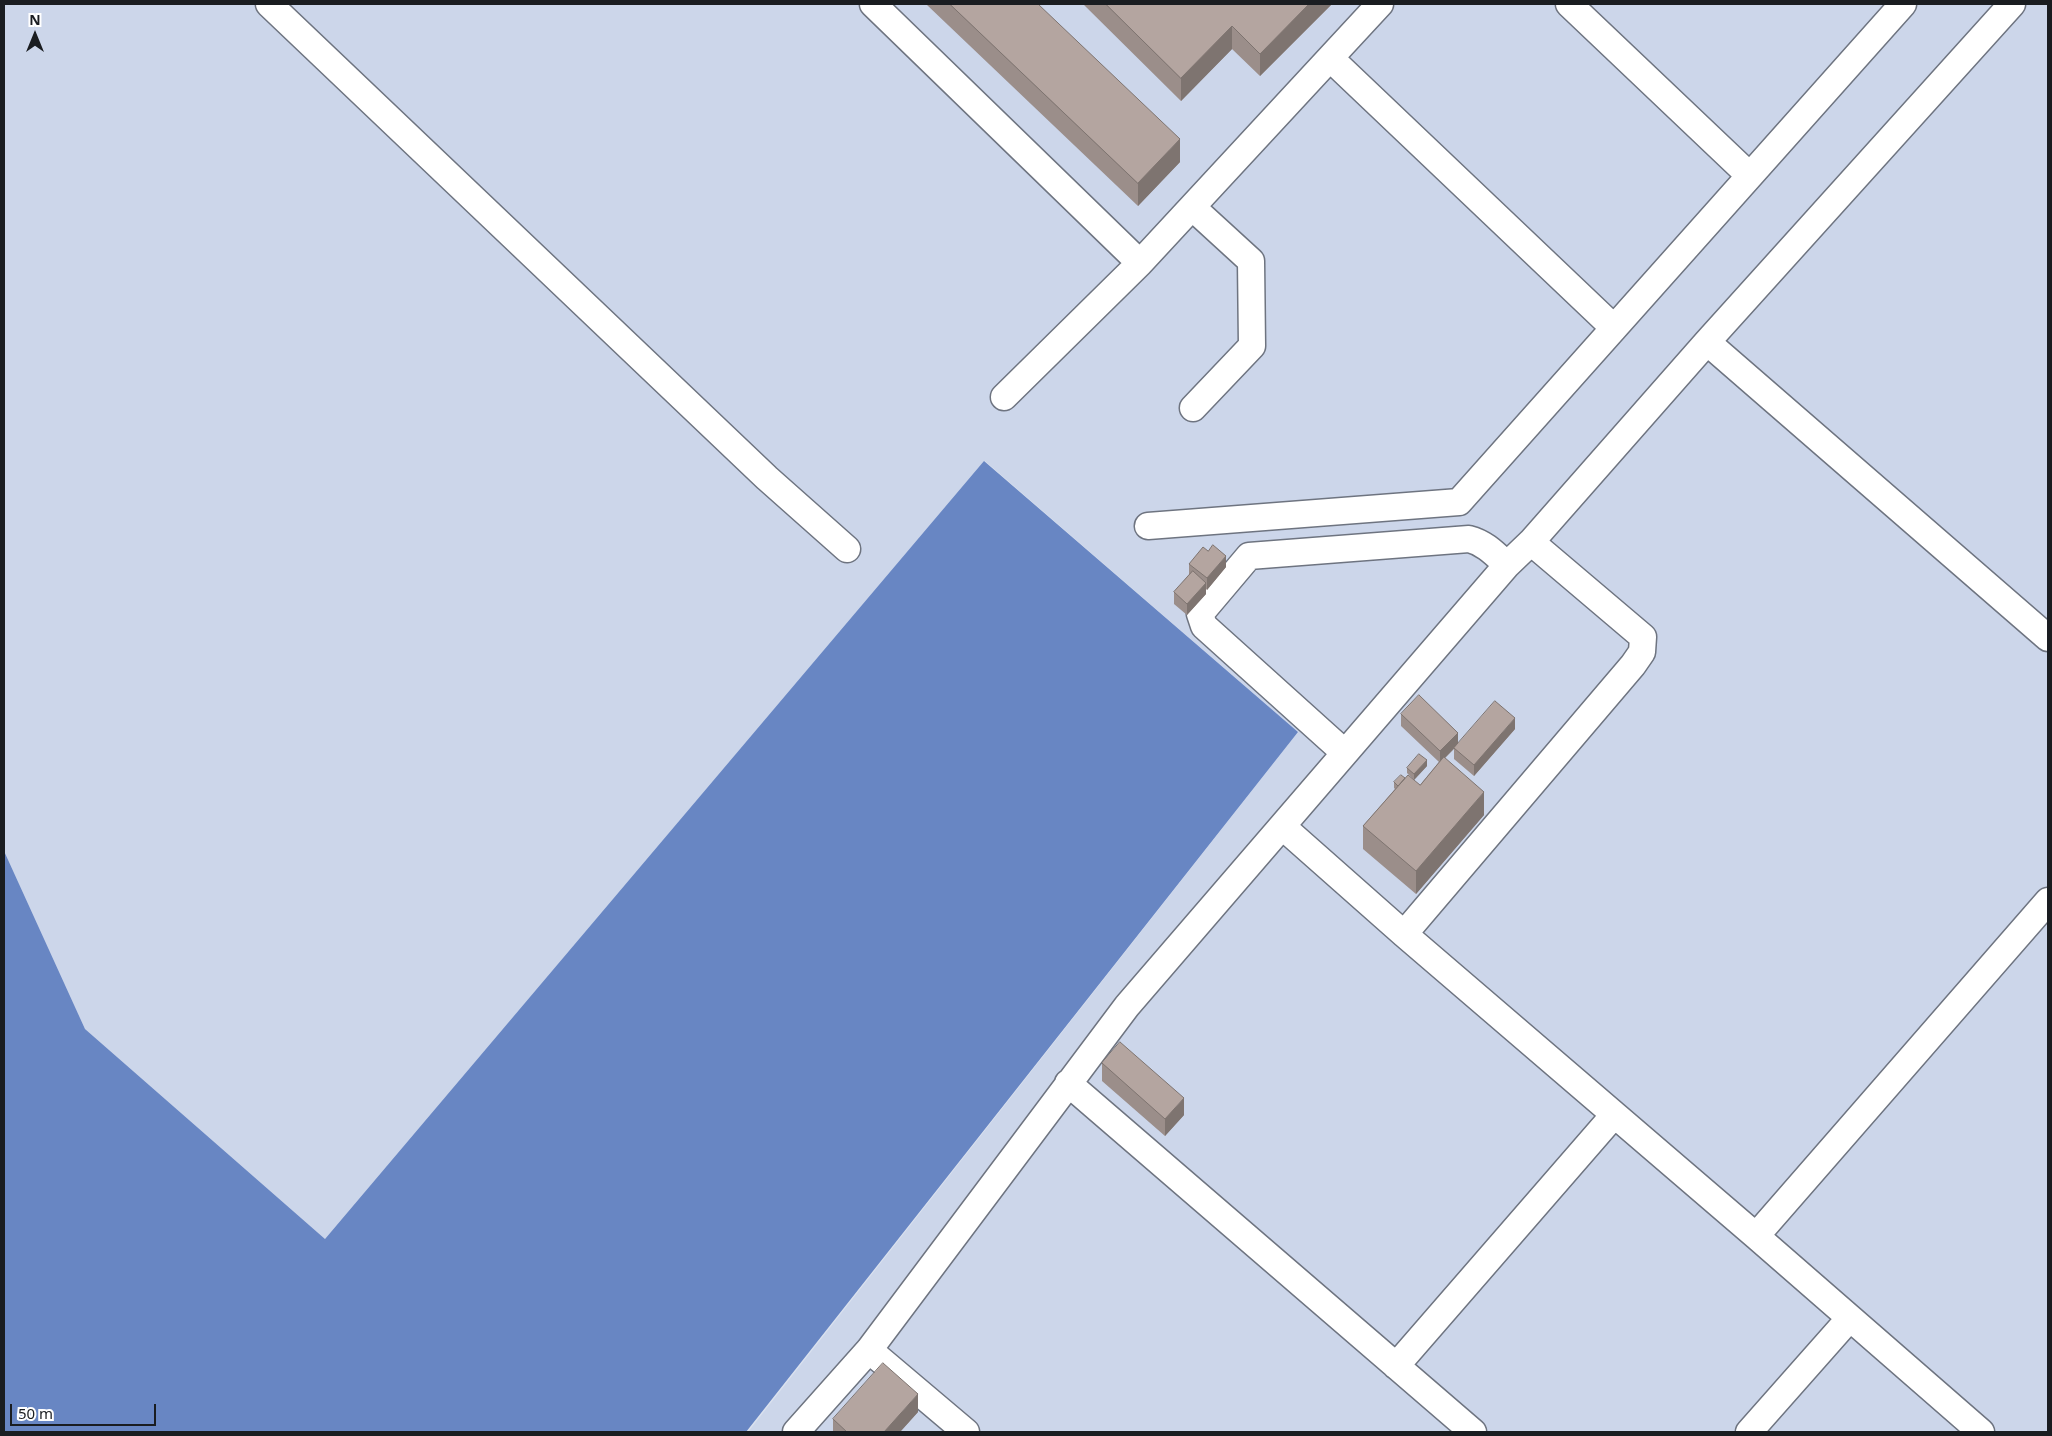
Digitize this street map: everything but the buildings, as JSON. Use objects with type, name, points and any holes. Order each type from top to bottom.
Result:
[{"type":"street","points":[[269,4],[767,478],[847,548]]},
{"type":"street","points":[[873,4],[1140,263]]},
{"type":"street","points":[[1004,397],[1140,263],[1380,4]]},
{"type":"street","points":[[1569,4],[1749,175]]},
{"type":"street","points":[[1148,526],[1459,502],[1903,4]]},
{"type":"street","points":[[796,1432],[869,1350],[998,1180],[1068,1083],[1127,1006],[1169,956],[1283,827],[1507,565],[1530,542],[1707,342],[2012,4]]},
{"type":"street","points":[[1330,58],[1614,328]]},
{"type":"street","points":[[1192,207],[1251,261],[1252,346],[1194,408]]},
{"type":"street","points":[[1707,342],[2048,638]]},
{"type":"street","points":[[1345,753],[1204,626],[1200,619],[1200,614],[1249,556],[1463,539],[1478,541],[1507,565]]},
{"type":"street","points":[[1404,934],[1633,665],[1642,652],[1644,636],[1530,542]]},
{"type":"street","points":[[1283,827],[1404,934],[1981,1432]]},
{"type":"street","points":[[1756,1236],[2048,901]]},
{"type":"street","points":[[1068,1083],[1473,1432]]},
{"type":"street","points":[[1396,1366],[1614,1115]]},
{"type":"street","points":[[1749,1432],[1849,1319]]},
{"type":"street","points":[[869,1350],[952,1428]]},
{"type":"shaded area","points":[[4,4],[2048,4],[2048,1432],[748,1432],[1298,732],[985,461],[325,1239],[85,1029],[4,851]]},
{"type":"water","points":[[984,461],[1298,732],[746,1432],[4,1432],[4,851],[85,1029],[325,1239]]}]
